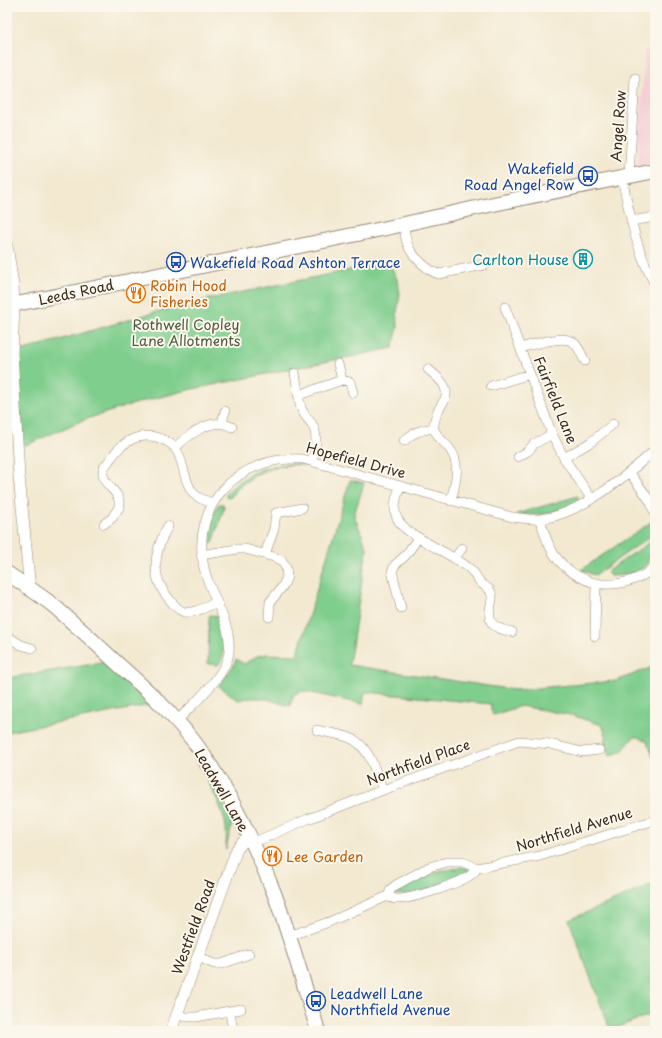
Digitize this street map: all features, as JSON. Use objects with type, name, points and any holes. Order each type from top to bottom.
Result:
[{"type":"main road","name":"Leeds Road","points":[[10,305],[655,171]]},
{"type":"main road","name":"Leadwell Lane","points":[[7,573],[53,606],[90,638],[152,695],[196,743],[212,767],[252,841],[289,936],[318,1031]]},
{"type":"street","name":"Angel Row","points":[[635,78],[625,177],[631,221],[636,241],[653,278]]},
{"type":"street","points":[[631,221],[655,217]]},
{"type":"street","points":[[403,224],[407,244],[410,250],[430,271],[439,274],[484,265]]},
{"type":"street","points":[[7,246],[13,285],[10,305],[12,353],[11,424],[30,589]]},
{"type":"street","name":"Fairfield Lane","points":[[505,307],[552,434],[564,458],[591,498]]},
{"type":"street","points":[[520,348],[561,339],[570,340],[575,342],[585,361]]},
{"type":"street","points":[[338,364],[342,380]]},
{"type":"street","points":[[428,369],[442,381],[446,388],[446,395],[435,415],[434,428],[451,450],[455,458],[456,478],[451,501]]},
{"type":"street","points":[[295,373],[301,406],[305,417],[312,424],[316,432],[312,461]]},
{"type":"street","points":[[491,386],[530,374]]},
{"type":"street","points":[[299,395],[342,380],[350,382],[355,388]]},
{"type":"street","points":[[222,423],[225,410]]},
{"type":"street","points":[[176,447],[186,436],[211,425],[222,423],[232,427]]},
{"type":"street","points":[[564,458],[591,442],[613,424]]},
{"type":"street","points":[[404,441],[418,430],[434,428]]},
{"type":"street","points":[[518,458],[538,442],[552,434]]},
{"type":"street","points":[[104,524],[112,518],[120,506],[118,497],[105,481],[103,471],[114,452],[123,443],[143,436],[154,437],[166,441],[176,447],[188,485],[194,494],[203,500],[213,503]]},
{"type":"street","name":"Hopefield Drive","points":[[177,721],[222,673],[227,662],[229,638],[226,626],[208,583],[201,555],[202,538],[205,524],[213,503],[222,490],[232,480],[254,466],[283,459],[303,459],[512,517],[540,519],[556,516],[573,509],[611,487],[630,473],[655,450]]},
{"type":"street","points":[[630,473],[650,501],[655,513]]},
{"type":"street","points":[[400,486],[395,505],[395,512],[397,519],[402,526],[418,538],[466,565],[491,592],[493,597],[489,612],[490,621],[495,627],[512,632]]},
{"type":"street","points":[[265,554],[272,534],[276,513],[302,508]]},
{"type":"street","points":[[540,519],[545,536],[553,553],[564,566],[578,576],[596,583],[613,584],[628,582],[642,577],[654,569]]},
{"type":"street","points":[[168,526],[156,537],[155,565],[157,579],[162,590],[183,612],[193,612],[216,602]]},
{"type":"street","points":[[400,608],[392,571],[395,565],[406,555],[418,538]]},
{"type":"street","points":[[455,558],[462,548]]},
{"type":"street","points":[[201,555],[241,549],[265,554],[282,561],[286,568],[287,577],[283,586],[270,602],[269,617]]},
{"type":"street","points":[[595,636],[596,583]]},
{"type":"street","points":[[7,636],[21,645],[32,648]]},
{"type":"street","points":[[317,730],[350,738],[362,745],[370,758],[383,790]]},
{"type":"street","name":"Northfield Place","points":[[252,841],[383,790],[519,741],[550,744],[582,752],[598,750]]},
{"type":"street","name":"Northfield Avenue","points":[[388,896],[396,900],[406,898],[434,890],[465,878],[473,873],[477,868],[540,856],[655,820]]},
{"type":"street","name":"Westfield Road","points":[[171,1031],[237,849],[243,842],[252,841]]},
{"type":"street","name":"Northfield Avenue","points":[[289,936],[340,918],[388,896],[391,889],[396,885],[429,867],[447,862],[458,862],[471,864],[477,868]]},
{"type":"street","points":[[198,957],[214,964],[222,964],[249,954]]},
{"type":"street","points":[[176,1014],[191,1017],[230,1012],[241,1009]]},
{"type":"street","points":[[230,1012],[232,1031]]},
{"type":"shaded area","points":[[645,50],[655,51],[655,163],[637,167]]},
{"type":"green space","name":"Rothwell Copley Lane Allotments","points":[[389,262],[397,279],[400,294],[397,312],[398,327],[393,348],[188,390],[140,402],[83,420],[24,446],[19,399],[17,352],[180,305]]},
{"type":"green space","points":[[302,463],[343,474],[304,465],[272,468],[244,483],[230,498],[226,497],[228,491],[241,480],[257,471],[273,466]]},
{"type":"green space","points":[[350,480],[364,483],[354,515],[367,548],[349,665],[515,690],[616,681],[655,666],[655,757],[653,757],[647,741],[635,736],[622,751],[610,756],[604,739],[607,738],[602,725],[571,715],[521,706],[493,715],[491,704],[365,692],[363,704],[303,691],[294,694],[290,706],[259,698],[238,700],[219,686],[234,665],[236,659],[244,664],[257,656],[267,654],[297,655]]},
{"type":"green space","points":[[578,496],[578,500],[572,505],[557,512],[531,515],[516,514]]},
{"type":"green space","points":[[223,504],[224,508],[213,543],[211,544],[208,535],[209,524],[218,505]]},
{"type":"green space","points":[[651,522],[654,534],[595,575],[581,570]]},
{"type":"green space","points":[[650,542],[653,546],[646,566],[638,571],[624,575],[610,576],[607,573],[609,570]]},
{"type":"green space","points":[[210,615],[216,616],[223,634],[223,654],[218,665],[208,664]]},
{"type":"green space","points":[[106,662],[151,705],[7,732],[7,678]]},
{"type":"green space","points":[[190,749],[211,781],[231,819],[232,824],[226,849],[226,829],[223,813],[210,785]]},
{"type":"green space","points":[[460,867],[468,868],[470,872],[444,884],[422,891],[403,895],[396,894],[396,890],[406,882],[419,880],[443,870]]},
{"type":"green space","points":[[655,883],[655,1013],[610,1030],[569,920]]},
{"type":"place","name":"Wakefield Road Angel Row","points":[[588,176]]},
{"type":"place","name":"Carlton House","points":[[583,259]]},
{"type":"place","name":"Wakefield Road Ashton Terrace","points":[[176,262]]},
{"type":"place","name":"Robin Hood Fisheries","points":[[136,293]]},
{"type":"place","name":"Lee Garden","points":[[272,856]]},
{"type":"place","name":"Leadwell Lane Northfield Avenue","points":[[316,1001]]}]
